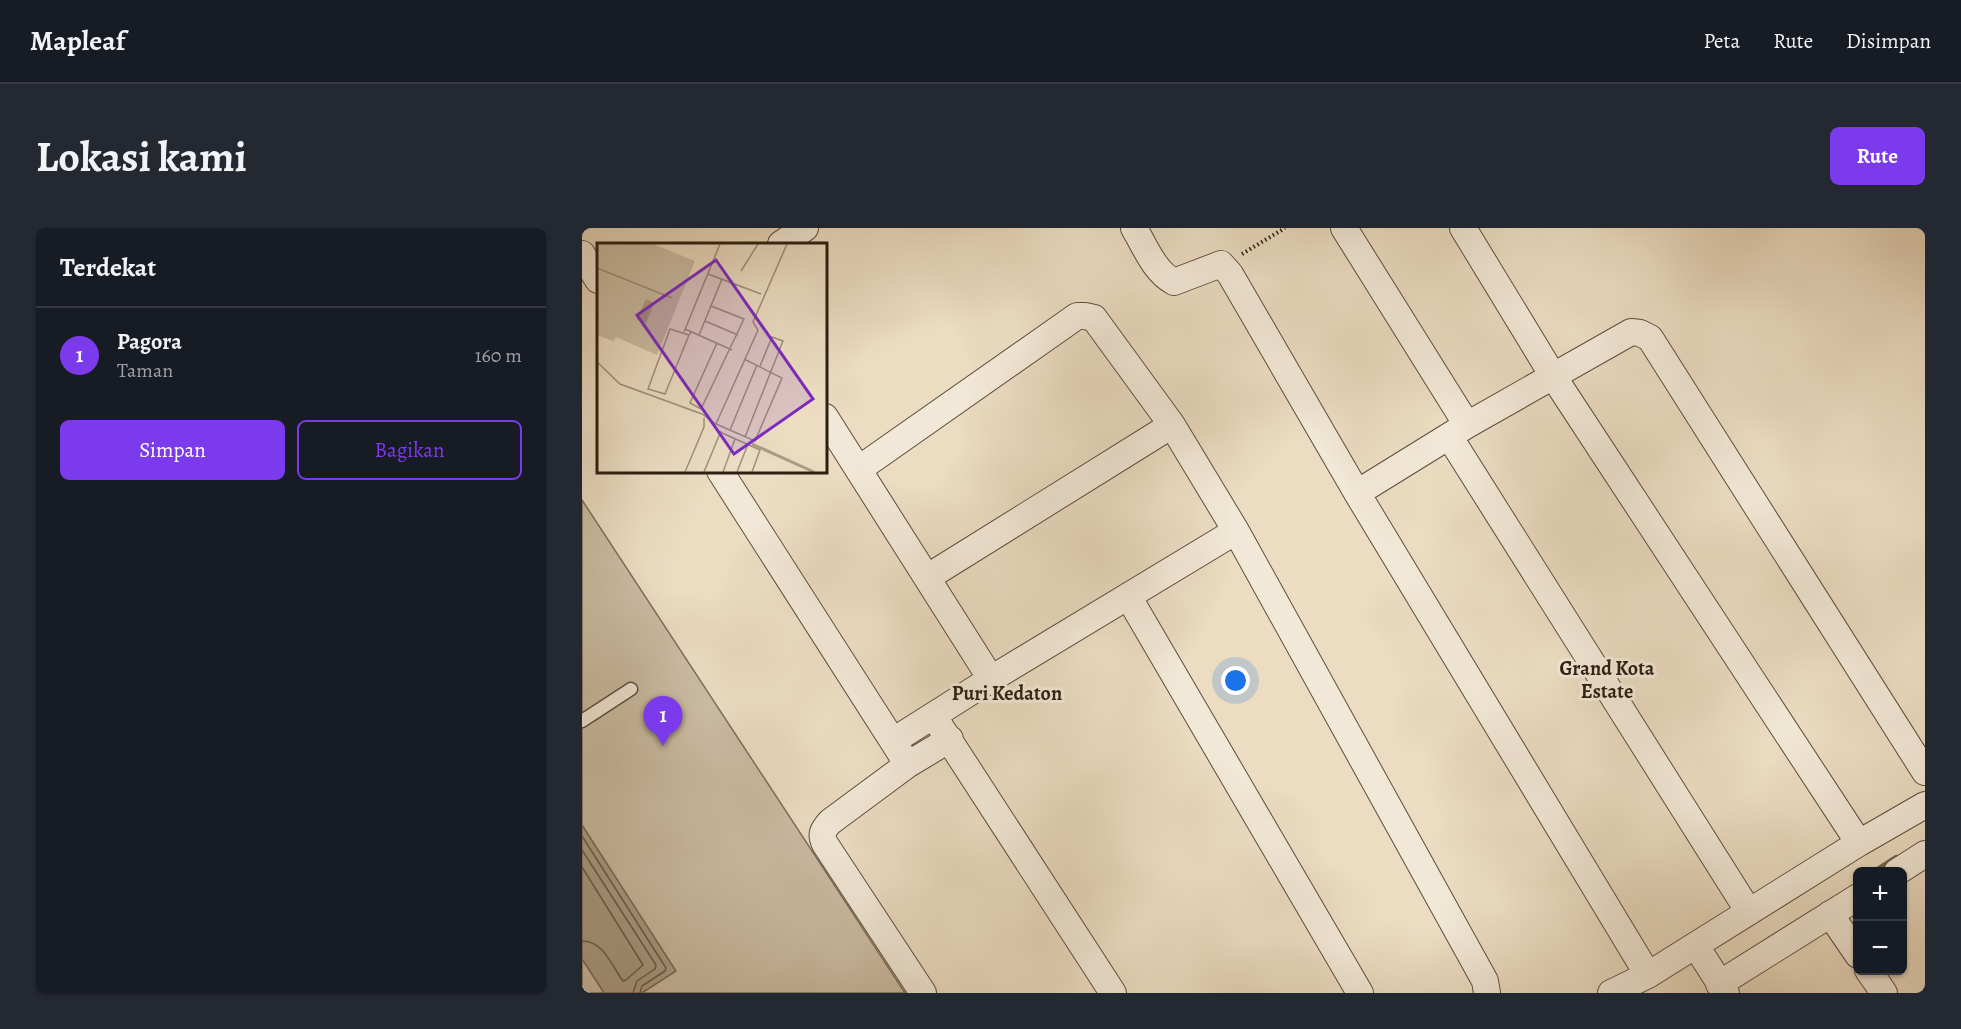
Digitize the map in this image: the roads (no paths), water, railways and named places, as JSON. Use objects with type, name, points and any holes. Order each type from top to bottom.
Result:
[{"type":"street","points":[[782,243],[805,228]]},
{"type":"street","points":[[1134,228],[1157,268],[1174,282],[1218,265],[1224,265],[1357,493],[1648,975]]},
{"type":"street","points":[[1344,228],[1458,430],[1749,912]]},
{"type":"street","points":[[1463,228],[1553,376],[1859,843]]},
{"type":"street","points":[[582,254],[597,278]]},
{"type":"street","points":[[859,470],[1077,316],[1094,318],[1172,425],[1236,531],[1485,981],[1486,993]]},
{"type":"street","points":[[1357,493],[1458,430],[1553,376],[1631,332],[1640,333],[1650,338],[1925,772]]},
{"type":"street","points":[[826,419],[991,679]]},
{"type":"street","points":[[928,577],[1172,425]]},
{"type":"street","points":[[721,472],[907,765]]},
{"type":"street","points":[[893,741],[1236,531]]},
{"type":"street","points":[[1128,596],[1360,993]]},
{"type":"street","points":[[933,716],[1113,993]]},
{"type":"street","points":[[923,993],[822,838],[822,831],[830,822],[907,765],[950,739]]},
{"type":"street","points":[[1611,993],[1648,975],[1859,843],[1925,805]]},
{"type":"street","points":[[1907,867],[1924,858]]},
{"type":"street","points":[[1696,946],[1723,988],[1853,900]]},
{"type":"street","points":[[1830,914],[1853,949]]},
{"type":"street","points":[[1871,975],[1884,993]]},
{"type":"lane","points":[[582,721],[631,688]]},
{"type":"water","points":[[582,825],[676,971],[642,993],[604,993],[582,959]]},
{"type":"waterway","points":[[1884,867],[1896,859]]},
{"type":"place","name":"Pagora","points":[[663,746]]},
{"type":"district","name":"Grand Kota Estate","points":[[1607,680]]},
{"type":"district","name":"Puri Kedaton","points":[[1007,693]]}]
